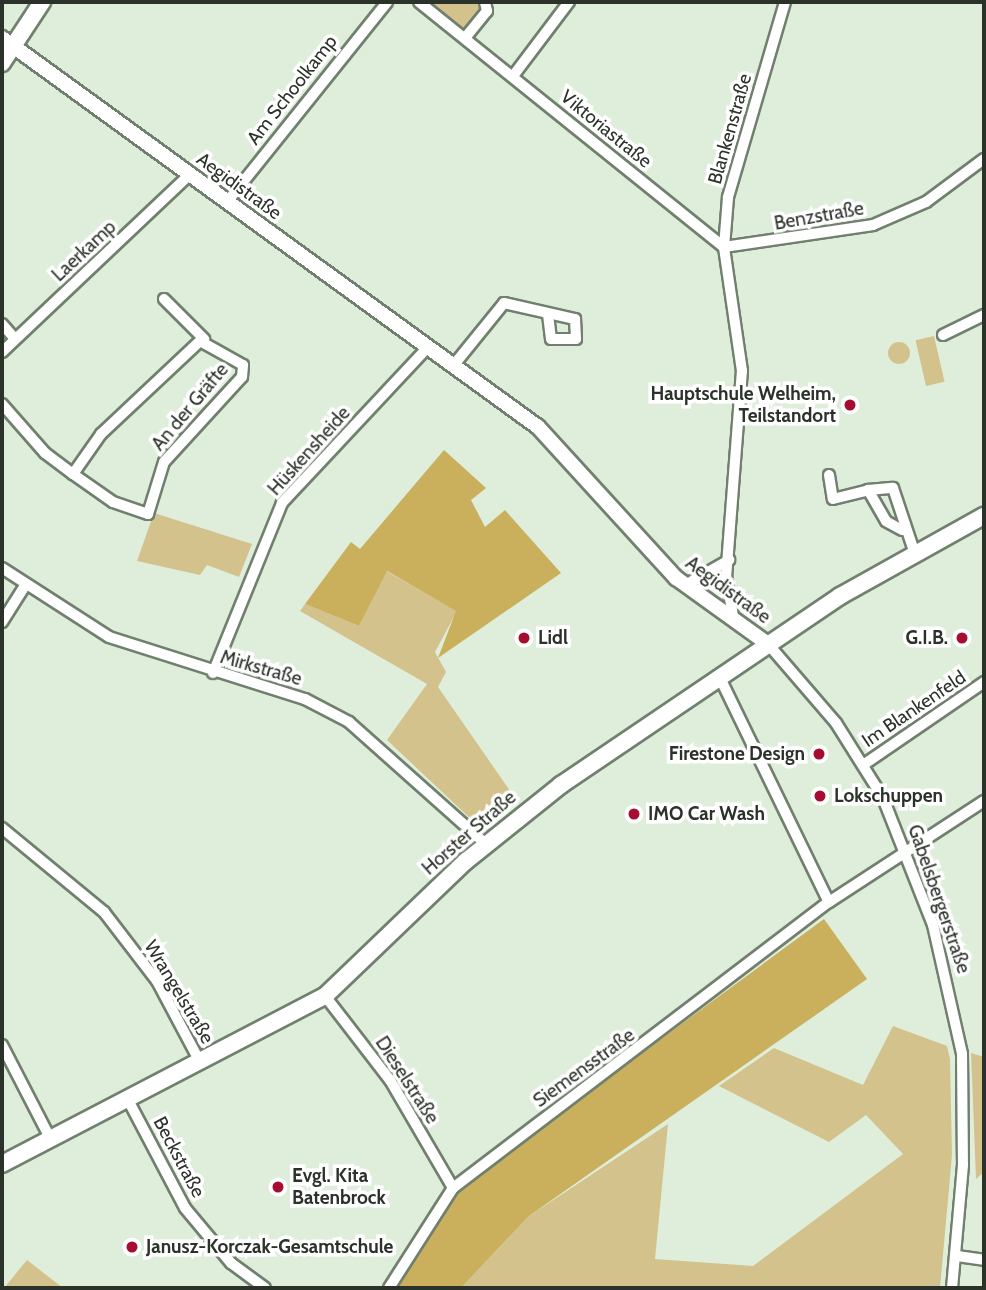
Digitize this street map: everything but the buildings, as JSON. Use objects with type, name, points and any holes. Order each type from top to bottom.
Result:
[{"type":"main road","points":[[2,63],[7,42],[42,2]]},
{"type":"main road","name":"Horster Straße","points":[[2,1164],[325,996],[485,843],[768,643],[914,551],[984,516]]},
{"type":"street","name":"Viktoriastraße","points":[[419,2],[724,247]]},
{"type":"street","points":[[465,38],[486,11],[485,2]]},
{"type":"street","points":[[513,76],[569,2]]},
{"type":"street","name":"Blankenstraße","points":[[733,616],[729,561],[742,371],[724,247],[728,197],[785,2]]},
{"type":"street","name":"Am Schoolkamp","points":[[227,202],[381,4]]},
{"type":"street","name":"Aegidistraße","points":[[7,42],[538,427],[685,586],[733,616],[768,643]]},
{"type":"street","name":"Benzstraße","points":[[724,247],[873,225],[926,202],[984,159]]},
{"type":"street","name":"Laerkamp","points":[[2,352],[190,175]]},
{"type":"street","name":"An der Gräfte","points":[[2,404],[45,453],[113,502],[148,514],[164,462],[244,374],[241,362],[204,339],[164,299]]},
{"type":"street","points":[[453,366],[500,304],[548,316]]},
{"type":"street","points":[[943,335],[984,315]]},
{"type":"street","points":[[2,324],[15,339]]},
{"type":"street","name":"An der Gräfte","points":[[73,474],[101,434],[204,339]]},
{"type":"street","name":"Hüskensheide","points":[[213,673],[282,503],[427,348]]},
{"type":"street","points":[[829,475],[833,499],[868,490],[893,488],[904,510],[902,530]]},
{"type":"street","points":[[868,490],[887,522],[902,530],[914,551]]},
{"type":"street","points":[[685,586],[729,561]]},
{"type":"street","name":"Mirkstraße","points":[[2,568],[109,636],[213,673],[305,699],[349,722],[485,843]]},
{"type":"street","points":[[2,622],[26,584]]},
{"type":"street","name":"Gabelsbergerstraße","points":[[768,643],[863,765],[908,852],[947,978],[962,1054],[957,1256],[952,1288]]},
{"type":"street","points":[[720,678],[828,901]]},
{"type":"street","name":"Im Blankenfeld","points":[[863,765],[984,682]]},
{"type":"street","name":"Siemensstraße","points":[[389,1288],[453,1188],[828,901],[984,802]]},
{"type":"street","name":"Wrangelstraße","points":[[2,828],[62,872],[117,927],[157,981],[200,1062]]},
{"type":"street","name":"Dieselstraße","points":[[325,996],[390,1080],[453,1188]]},
{"type":"street","points":[[2,1045],[50,1138]]},
{"type":"street","name":"Beckstraße","points":[[127,1098],[185,1208],[231,1263],[265,1288]]},
{"type":"street","points":[[957,1256],[984,1260]]},
{"type":"shaded area","points":[[428,2],[479,2],[483,9],[463,29]]},
{"type":"shaded area","points":[[934,336],[945,382],[926,386],[915,340]]},
{"type":"shaded area","points":[[899,342],[907,345],[910,353],[907,361],[899,364],[891,361],[888,353],[891,345]]},
{"type":"shaded area","points":[[444,450],[486,488],[471,500],[485,527],[505,510],[561,573],[438,658],[456,611],[387,571],[359,626],[305,604],[351,542],[360,549]]},
{"type":"shaded area","points":[[154,513],[252,544],[239,577],[207,565],[200,575],[137,561]]},
{"type":"shaded area","points":[[386,571],[457,611],[435,652],[446,672],[438,687],[515,798],[486,820],[473,821],[387,740],[427,684],[300,611],[305,604],[359,626]]},
{"type":"shaded area","points":[[824,919],[867,979],[529,1216],[461,1288],[397,1288],[457,1189]]},
{"type":"shaded area","points":[[893,1026],[947,1046],[950,1059],[952,1155],[940,1288],[462,1287],[529,1216],[668,1124],[655,1259],[753,1266],[903,1154],[866,1115],[829,1142],[719,1086],[774,1048],[863,1085]]},
{"type":"shaded area","points":[[971,1053],[984,1057],[984,1172],[976,1179]]},
{"type":"shaded area","points":[[27,1260],[63,1288],[4,1288]]},
{"type":"place","name":"Hauptschule Welheim, Teilstandort","points":[[850,405]]},
{"type":"place","name":"Lidl","points":[[524,638]]},
{"type":"place","name":"G.I.B.","points":[[962,638]]},
{"type":"place","name":"Firestone Design","points":[[819,754]]},
{"type":"place","name":"Lokschuppen","points":[[820,796]]},
{"type":"place","name":"IMO Car Wash","points":[[634,814]]},
{"type":"place","name":"Evgl. Kita Batenbrock","points":[[278,1187]]},
{"type":"place","name":"Janusz-Korczak-Gesamtschule","points":[[132,1247]]}]
